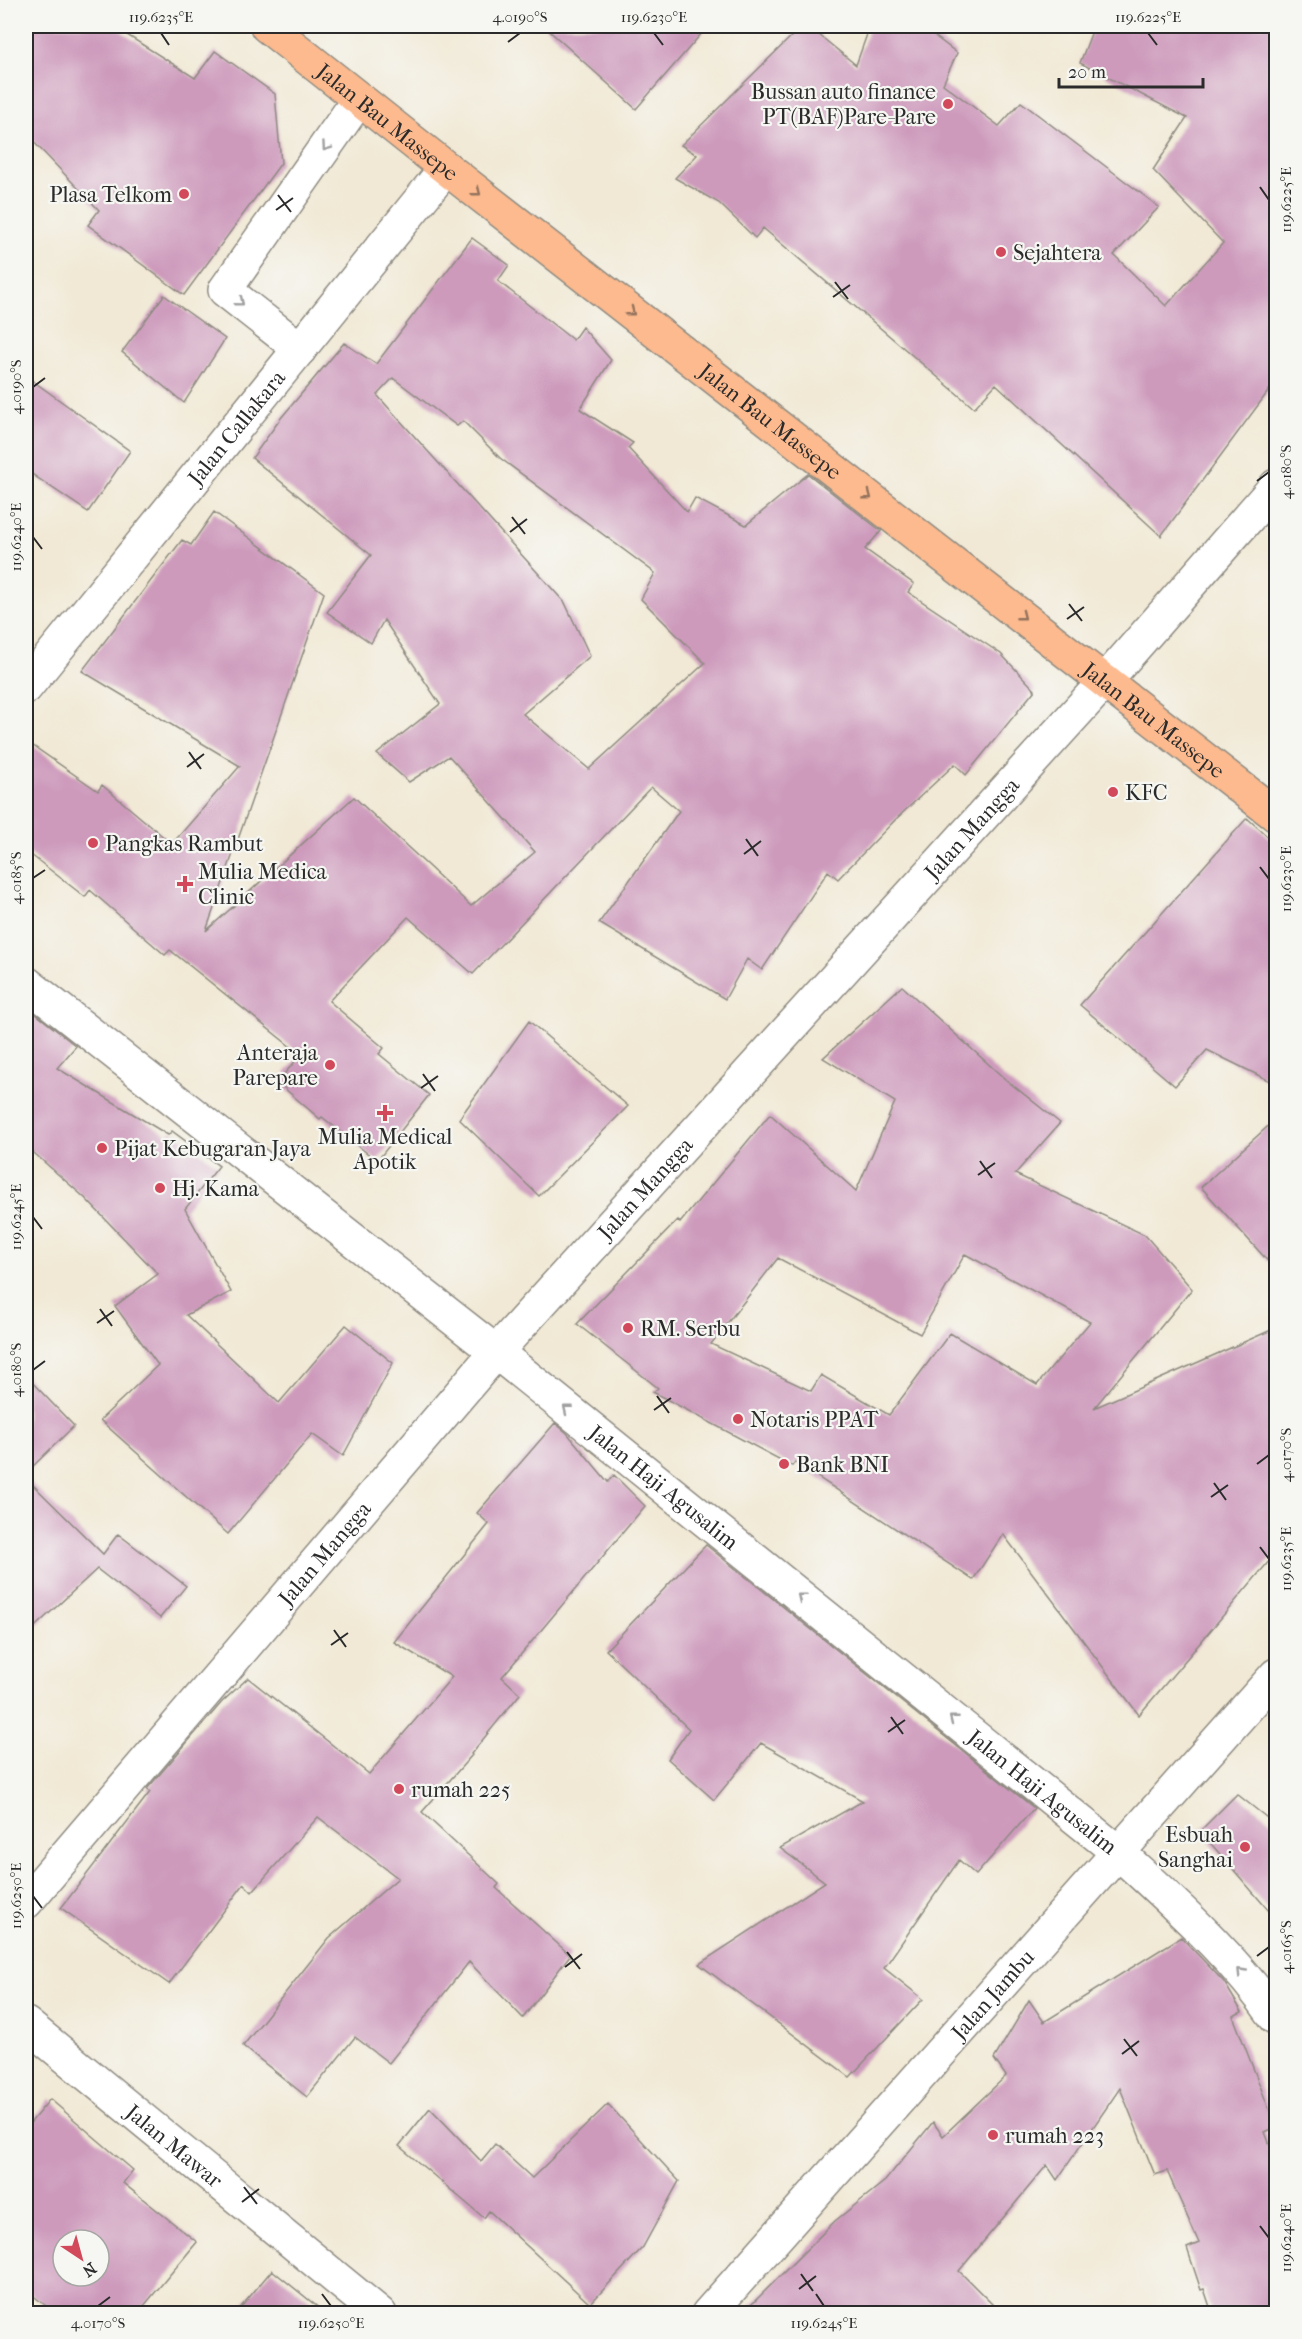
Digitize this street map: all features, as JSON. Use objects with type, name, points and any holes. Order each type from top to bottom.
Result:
[{"type":"highway","name":"Jalan Bau Massepe","points":[[267,26],[1276,815]]},
{"type":"street","points":[[300,349],[225,290],[359,99]]},
{"type":"street","name":"Jalan Callakara","points":[[26,687],[446,168]]},
{"type":"street","name":"Jalan Mangga","points":[[26,1902],[496,1352],[1106,681],[1276,486]]},
{"type":"street","name":"Jalan Haji Agusalim","points":[[26,982],[496,1352],[1118,1852],[1207,1936],[1255,1986],[1276,2018]]},
{"type":"street","name":"Jalan Jambu","points":[[708,2313],[1276,1675]]},
{"type":"street","name":"Jalan Mawar","points":[[26,2024],[380,2313]]},
{"type":"building","points":[[26,26],[113,26],[195,78],[215,51],[275,94],[281,163],[184,295],[88,225],[99,210],[26,134]]},
{"type":"building","points":[[544,26],[708,26],[636,109]]},
{"type":"building","points":[[802,26],[808,26],[856,65],[870,26],[921,26],[957,53],[943,84],[999,126],[1021,102],[1159,207],[1114,255],[1166,306],[1223,243],[1153,170],[1187,118],[1080,63],[1094,26],[1276,26],[1276,381],[1161,536],[996,384],[974,408],[763,228],[755,238],[719,203],[675,178],[697,155],[681,145]]},
{"type":"building","points":[[472,238],[509,265],[498,281],[573,340],[582,327],[611,360],[580,409],[633,443],[628,448],[687,512],[695,498],[746,525],[808,474],[881,531],[865,549],[914,584],[908,592],[1001,654],[1035,690],[966,775],[955,764],[896,819],[838,879],[828,871],[762,970],[747,959],[725,999],[599,923],[679,811],[651,787],[473,974],[408,917],[329,1001],[384,1048],[379,1054],[429,1095],[377,1161],[322,1117],[320,1119],[277,1082],[301,1055],[170,950],[165,955],[90,890],[85,897],[26,851],[26,741],[98,791],[102,785],[172,844],[240,766],[82,671],[182,540],[191,545],[214,512],[324,593],[206,931],[354,797],[471,906],[535,852],[449,756],[409,782],[377,754],[440,704],[384,620],[371,643],[327,612],[371,555],[252,458],[281,418],[344,343],[376,364]],"holes":[[[393,378],[457,426],[463,421],[500,458],[655,573],[641,599],[705,663],[589,769],[523,714],[590,656],[565,603],[377,395]]]},
{"type":"building","points":[[164,295],[225,339],[184,403],[122,352]]},
{"type":"building","points":[[26,376],[130,451],[88,512],[26,470]]},
{"type":"building","points":[[1247,818],[1276,844],[1276,1084],[1207,1050],[1175,1086],[1080,1005]]},
{"type":"building","points":[[902,986],[1005,1079],[1060,1123],[1015,1174],[1145,1235],[1192,1289],[1094,1408],[1276,1328],[1276,1553],[1139,1715],[1003,1534],[973,1580],[795,1462],[792,1466],[653,1392],[658,1388],[577,1324],[678,1220],[680,1223],[770,1114],[856,1191],[895,1102],[823,1058]],"holes":[[[965,1254],[1090,1322],[1037,1385],[950,1333],[889,1415],[821,1375],[811,1391],[711,1344],[778,1258],[920,1334]]]},
{"type":"building","points":[[26,1006],[76,1046],[57,1068],[168,1135],[172,1131],[219,1166],[185,1209],[231,1292],[186,1315],[279,1403],[346,1325],[393,1363],[343,1456],[312,1434],[228,1534],[100,1420],[158,1365],[115,1306],[158,1274],[85,1198],[26,1146]]},
{"type":"building","points":[[529,1021],[628,1106],[539,1196],[459,1119]]},
{"type":"building","points":[[1276,1119],[1276,1270],[1201,1187]]},
{"type":"building","points":[[26,1376],[74,1426],[26,1473]]},
{"type":"building","points":[[555,1423],[567,1433],[608,1482],[614,1475],[645,1506],[502,1677],[520,1694],[472,1755],[422,1812],[499,1884],[496,1888],[570,1955],[523,2018],[469,1962],[389,2063],[355,2037],[307,2097],[243,2046],[329,1938],[398,1878],[318,1817],[252,1892],[244,1884],[169,1984],[61,1908],[150,1792],[147,1789],[222,1702],[248,1678],[369,1774],[452,1677],[394,1642],[489,1524],[477,1513]]},
{"type":"building","points":[[26,1478],[103,1554],[118,1534],[186,1586],[160,1618],[97,1569],[26,1635]]},
{"type":"building","points":[[706,1545],[1034,1808],[976,1875],[959,1860],[884,1968],[923,1999],[850,2077],[699,1964],[825,1882],[780,1848],[863,1801],[761,1743],[714,1800],[668,1759],[689,1729],[606,1650]]},
{"type":"building","name":"Esbuah Sanghai","points":[[1237,1794],[1276,1825],[1276,1919],[1200,1831]]},
{"type":"building","points":[[1181,1937],[1224,1982],[1242,2012],[1233,2016],[1276,2127],[1265,2132],[1276,2161],[1276,2313],[1212,2313],[1204,2289],[1201,2290],[1187,2248],[1199,2243],[1167,2171],[1155,2175],[1120,2088],[1057,2180],[1047,2165],[959,2271],[1001,2313],[743,2313],[835,2221],[885,2181],[933,2122],[943,2136],[1006,2076],[994,2059],[1029,2000],[1044,2022]]},
{"type":"building","points":[[50,2099],[133,2170],[123,2183],[197,2242],[138,2313],[55,2313],[26,2290],[26,2128]]},
{"type":"building","points":[[608,2104],[679,2181],[643,2247],[590,2304],[489,2211],[484,2218],[399,2146],[430,2108],[481,2161],[495,2144],[532,2178]]},
{"type":"building","points":[[272,2270],[325,2313],[236,2313]]},
{"type":"place","name":"Bussan auto finance PT(BAF)Pare-Pare","points":[[948,104]]},
{"type":"place","name":"Plasa Telkom","points":[[184,194]]},
{"type":"place","name":"Sejahtera","points":[[1001,252]]},
{"type":"place","name":"KFC","points":[[1113,792]]},
{"type":"place","name":"Pangkas Rambut","points":[[93,843]]},
{"type":"place","name":"Mulia Medica Clinic","points":[[185,884]]},
{"type":"place","name":"Anteraja Parepare","points":[[330,1065]]},
{"type":"place","name":"Mulia Medical Apotik","points":[[385,1113]]},
{"type":"place","name":"Pijat Kebugaran Jaya","points":[[102,1148]]},
{"type":"place","name":"Hj. Kama","points":[[160,1188]]},
{"type":"place","name":"RM. Serbu","points":[[628,1328]]},
{"type":"place","name":"Notaris PPAT","points":[[738,1419]]},
{"type":"place","name":"Bank BNI","points":[[784,1464]]},
{"type":"place","name":"rumah 225","points":[[399,1789]]},
{"type":"place","name":"Esbuah Sanghai","points":[[1245,1847]]},
{"type":"place","name":"rumah 223","points":[[993,2135]]}]
